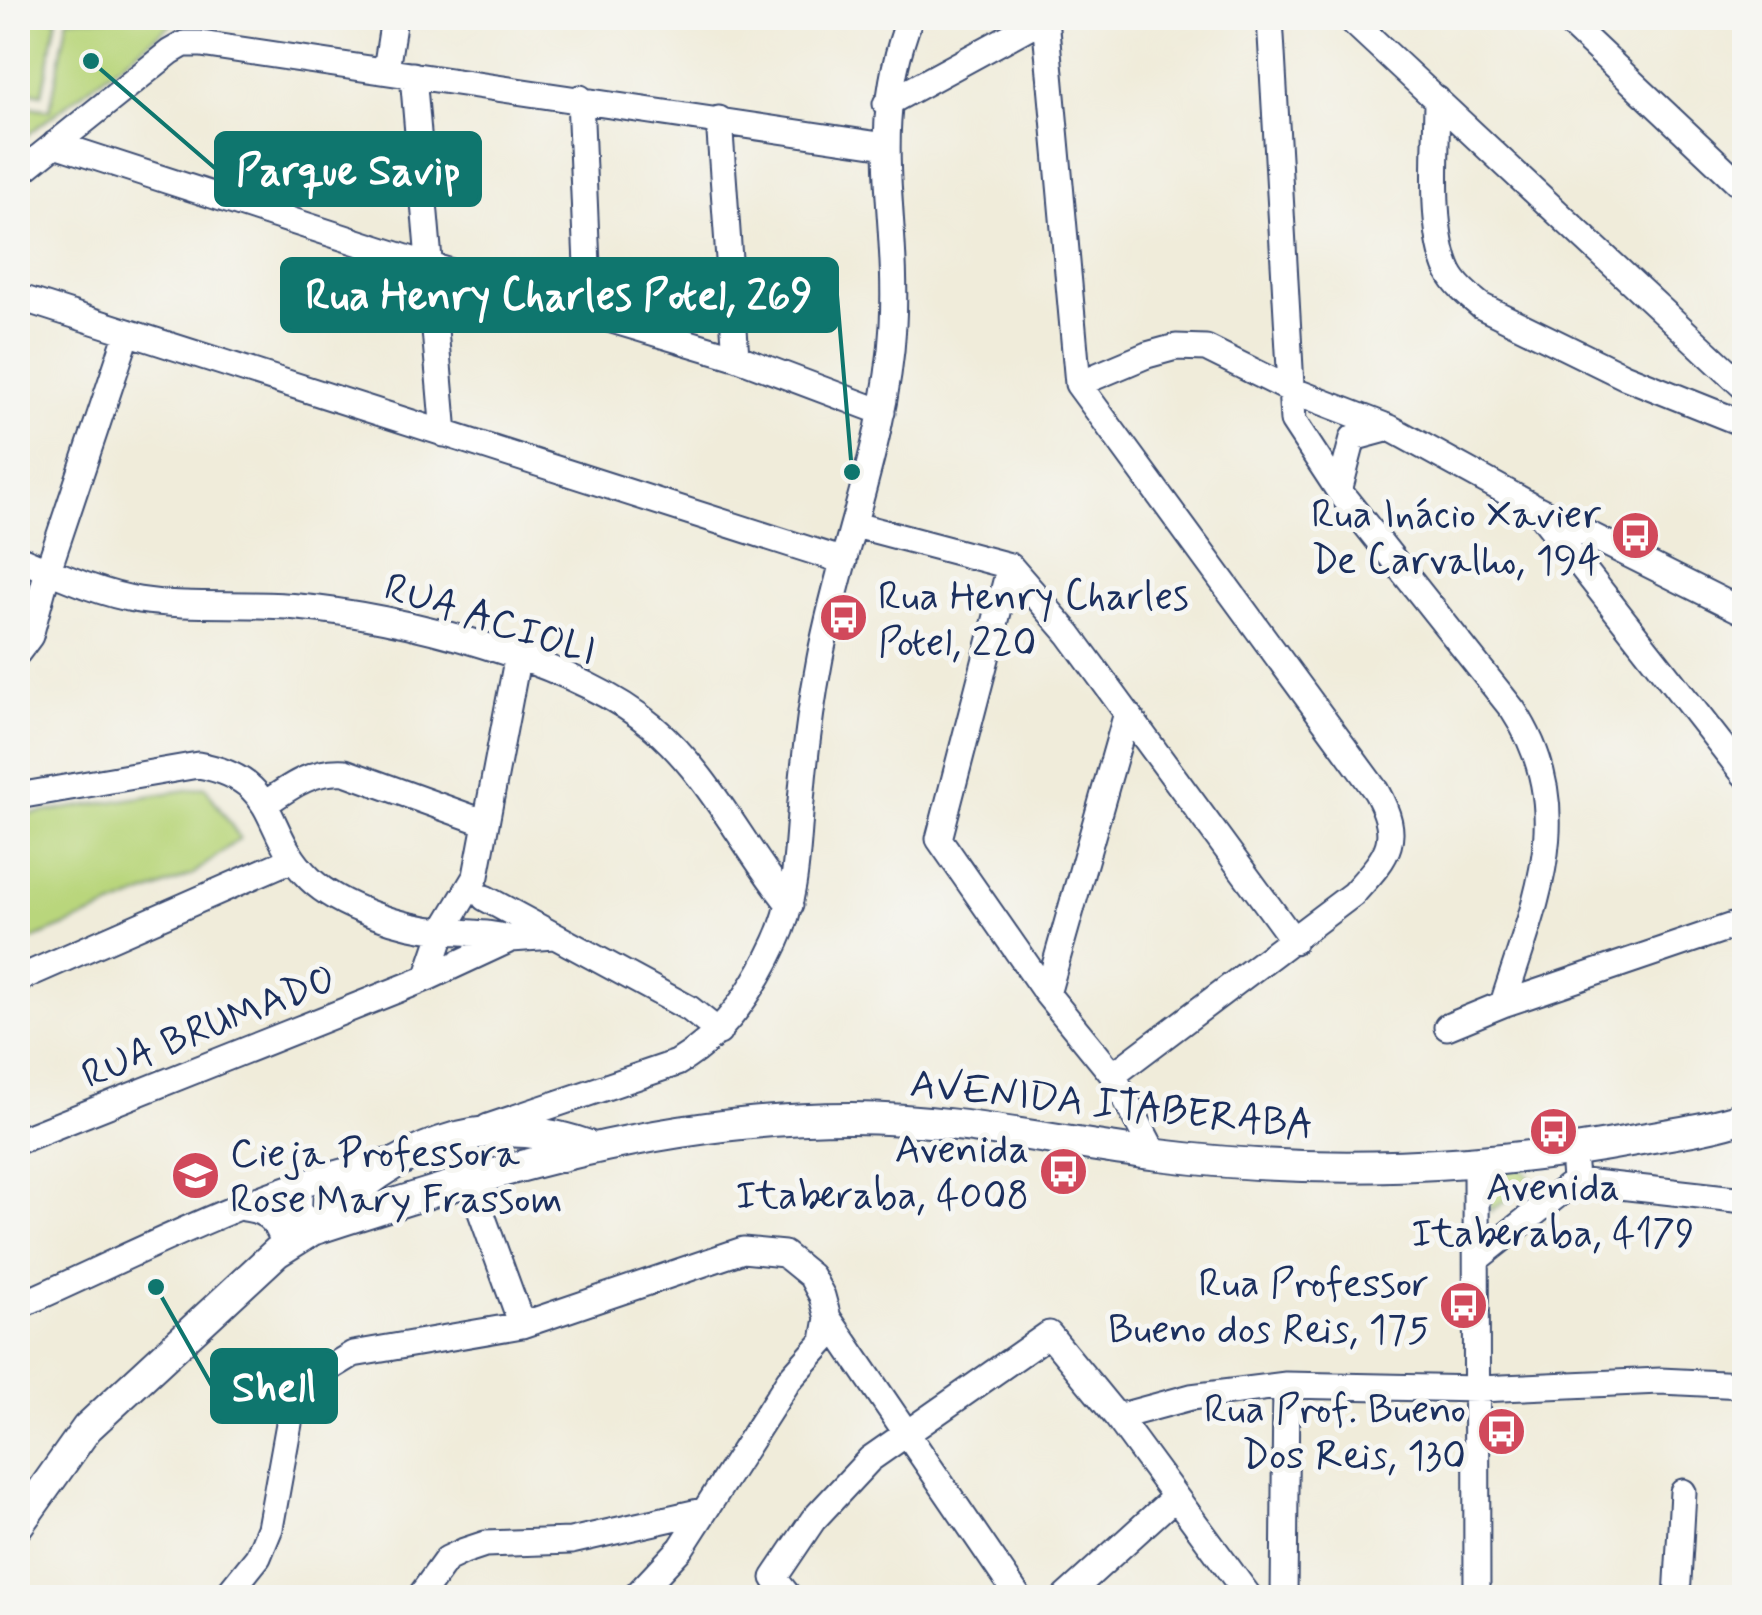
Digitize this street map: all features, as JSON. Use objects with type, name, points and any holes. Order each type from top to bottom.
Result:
[{"type":"main road","name":"AVENIDA ITABERABA","points":[[312,1230],[358,1185],[392,1161],[588,1146],[721,1126],[852,1118],[984,1127],[1155,1154],[1297,1166],[1476,1163],[1574,1167],[1744,1117]]},
{"type":"main road","name":"AVENIDA ITABERABA","points":[[522,1133],[588,1146]]},
{"type":"main road","points":[[472,1155],[522,1133]]},
{"type":"main road","name":"AVENIDA ITABERABA","points":[[18,1525],[47,1478],[87,1428],[286,1246],[472,1155]]},
{"type":"main road","points":[[297,1188],[296,1211],[312,1230]]},
{"type":"main road","points":[[247,1206],[265,1210],[277,1222],[286,1246]]},
{"type":"main road","points":[[18,1504],[47,1478]]},
{"type":"street","points":[[386,70],[394,18]]},
{"type":"street","points":[[522,1325],[472,1155],[571,1102],[677,1063],[720,1032],[777,942],[790,905],[807,733],[820,654],[882,412],[893,323],[886,104],[910,18]]},
{"type":"street","points":[[886,104],[1044,18],[1078,384],[1388,813],[1390,846],[1382,862],[1353,894],[1113,1075]]},
{"type":"street","points":[[1270,18],[1288,388],[1293,421],[1338,491],[1534,742],[1545,780],[1550,830],[1535,904],[1502,1004]]},
{"type":"street","points":[[1349,18],[1744,388]]},
{"type":"street","points":[[1564,18],[1744,188]]},
{"type":"street","points":[[18,174],[184,44],[580,98],[886,146]]},
{"type":"street","points":[[413,74],[444,434]]},
{"type":"street","points":[[580,98],[589,313]]},
{"type":"street","points":[[1437,99],[1440,232],[1448,270],[1462,289],[1481,306],[1624,376],[1744,424]]},
{"type":"street","points":[[719,120],[736,357]]},
{"type":"street","points":[[55,144],[431,266],[736,357],[882,412]]},
{"type":"street","points":[[18,297],[844,562]]},
{"type":"street","points":[[18,652],[30,636],[48,570],[128,332]]},
{"type":"street","points":[[1078,384],[1176,347],[1206,348],[1288,388],[1390,428],[1536,508],[1744,612]]},
{"type":"street","points":[[1338,491],[1353,438],[1390,428]]},
{"type":"street","points":[[1536,508],[1744,774]]},
{"type":"street","points":[[855,525],[1010,566],[1069,634],[1294,941]]},
{"type":"street","name":"RUA ACIOLI","points":[[18,558],[137,600],[297,606],[367,614],[415,625],[588,685],[652,726],[694,770],[756,863],[790,905]]},
{"type":"street","points":[[1010,566],[939,839],[1047,994],[1113,1075],[1155,1154]]},
{"type":"street","points":[[511,939],[481,887],[486,823],[518,660]]},
{"type":"street","points":[[1047,994],[1127,712]]},
{"type":"street","points":[[18,796],[198,766],[226,770],[249,783],[265,804],[292,859],[334,898],[443,931],[479,931],[511,939]]},
{"type":"street","points":[[265,804],[302,778],[327,771],[345,772],[486,823]]},
{"type":"street","points":[[18,979],[292,859]]},
{"type":"street","points":[[481,887],[554,936],[690,1010],[720,1032]]},
{"type":"street","points":[[427,978],[443,931],[481,887]]},
{"type":"street","points":[[1447,1027],[1502,1004],[1744,922]]},
{"type":"street","name":"RUA BRUMADO","points":[[18,1142],[427,978],[511,939],[554,936]]},
{"type":"street","points":[[522,1133],[571,1102]]},
{"type":"street","points":[[18,1306],[247,1206],[330,1174],[392,1161]]},
{"type":"street","points":[[1476,1163],[1480,1388],[1477,1598]]},
{"type":"street","points":[[1478,1258],[1574,1167],[1744,1200]]},
{"type":"street","points":[[224,1598],[258,1558],[270,1528],[290,1418],[325,1370],[353,1354],[522,1325],[694,1265],[743,1250],[766,1249],[784,1254],[811,1276],[828,1318],[1020,1598]]},
{"type":"street","points":[[634,1598],[682,1548],[702,1511],[789,1380],[824,1342],[828,1318]]},
{"type":"street","points":[[790,1598],[774,1578],[844,1482],[904,1434],[1049,1334],[1117,1417],[1250,1598]]},
{"type":"street","points":[[1117,1417],[1191,1396],[1286,1384],[1480,1388],[1660,1381],[1744,1385]]},
{"type":"street","points":[[1284,1598],[1286,1384]]},
{"type":"street","points":[[1677,1598],[1683,1492]]},
{"type":"street","points":[[1064,1598],[1174,1498]]},
{"type":"street","points":[[419,1598],[446,1559],[464,1550],[485,1544],[571,1541],[702,1511]]},
{"type":"green space","points":[[18,18],[57,18],[42,94],[18,89]]},
{"type":"green space","points":[[68,18],[180,18],[18,142],[18,105],[50,110]]},
{"type":"green space","points":[[205,787],[240,838],[192,875],[18,945],[18,816]]},
{"type":"green space","points":[[1521,1166],[1534,1183],[1490,1211],[1488,1168]]},
{"type":"place","name":"Parque Savip","points":[[91,61]]},
{"type":"place","name":"Rua Henry Charles Potel, 269","points":[[852,472]]},
{"type":"place","name":"Rua Inácio Xavier De Carvalho, 194","points":[[1636,536]]},
{"type":"place","name":"Rua Henry Charles Potel, 220","points":[[843,618]]},
{"type":"place","name":"Avenida Itaberaba, 4179","points":[[1553,1131]]},
{"type":"place","name":"Avenida Itaberaba, 4008","points":[[1064,1171]]},
{"type":"place","name":"Cieja Professora Rose Mary Frassom","points":[[195,1175]]},
{"type":"place","name":"Shell","points":[[156,1287]]},
{"type":"place","name":"Rua Professor Bueno dos Reis, 175","points":[[1464,1305]]},
{"type":"place","name":"Rua Prof. Bueno Dos Reis, 130","points":[[1501,1431]]}]
